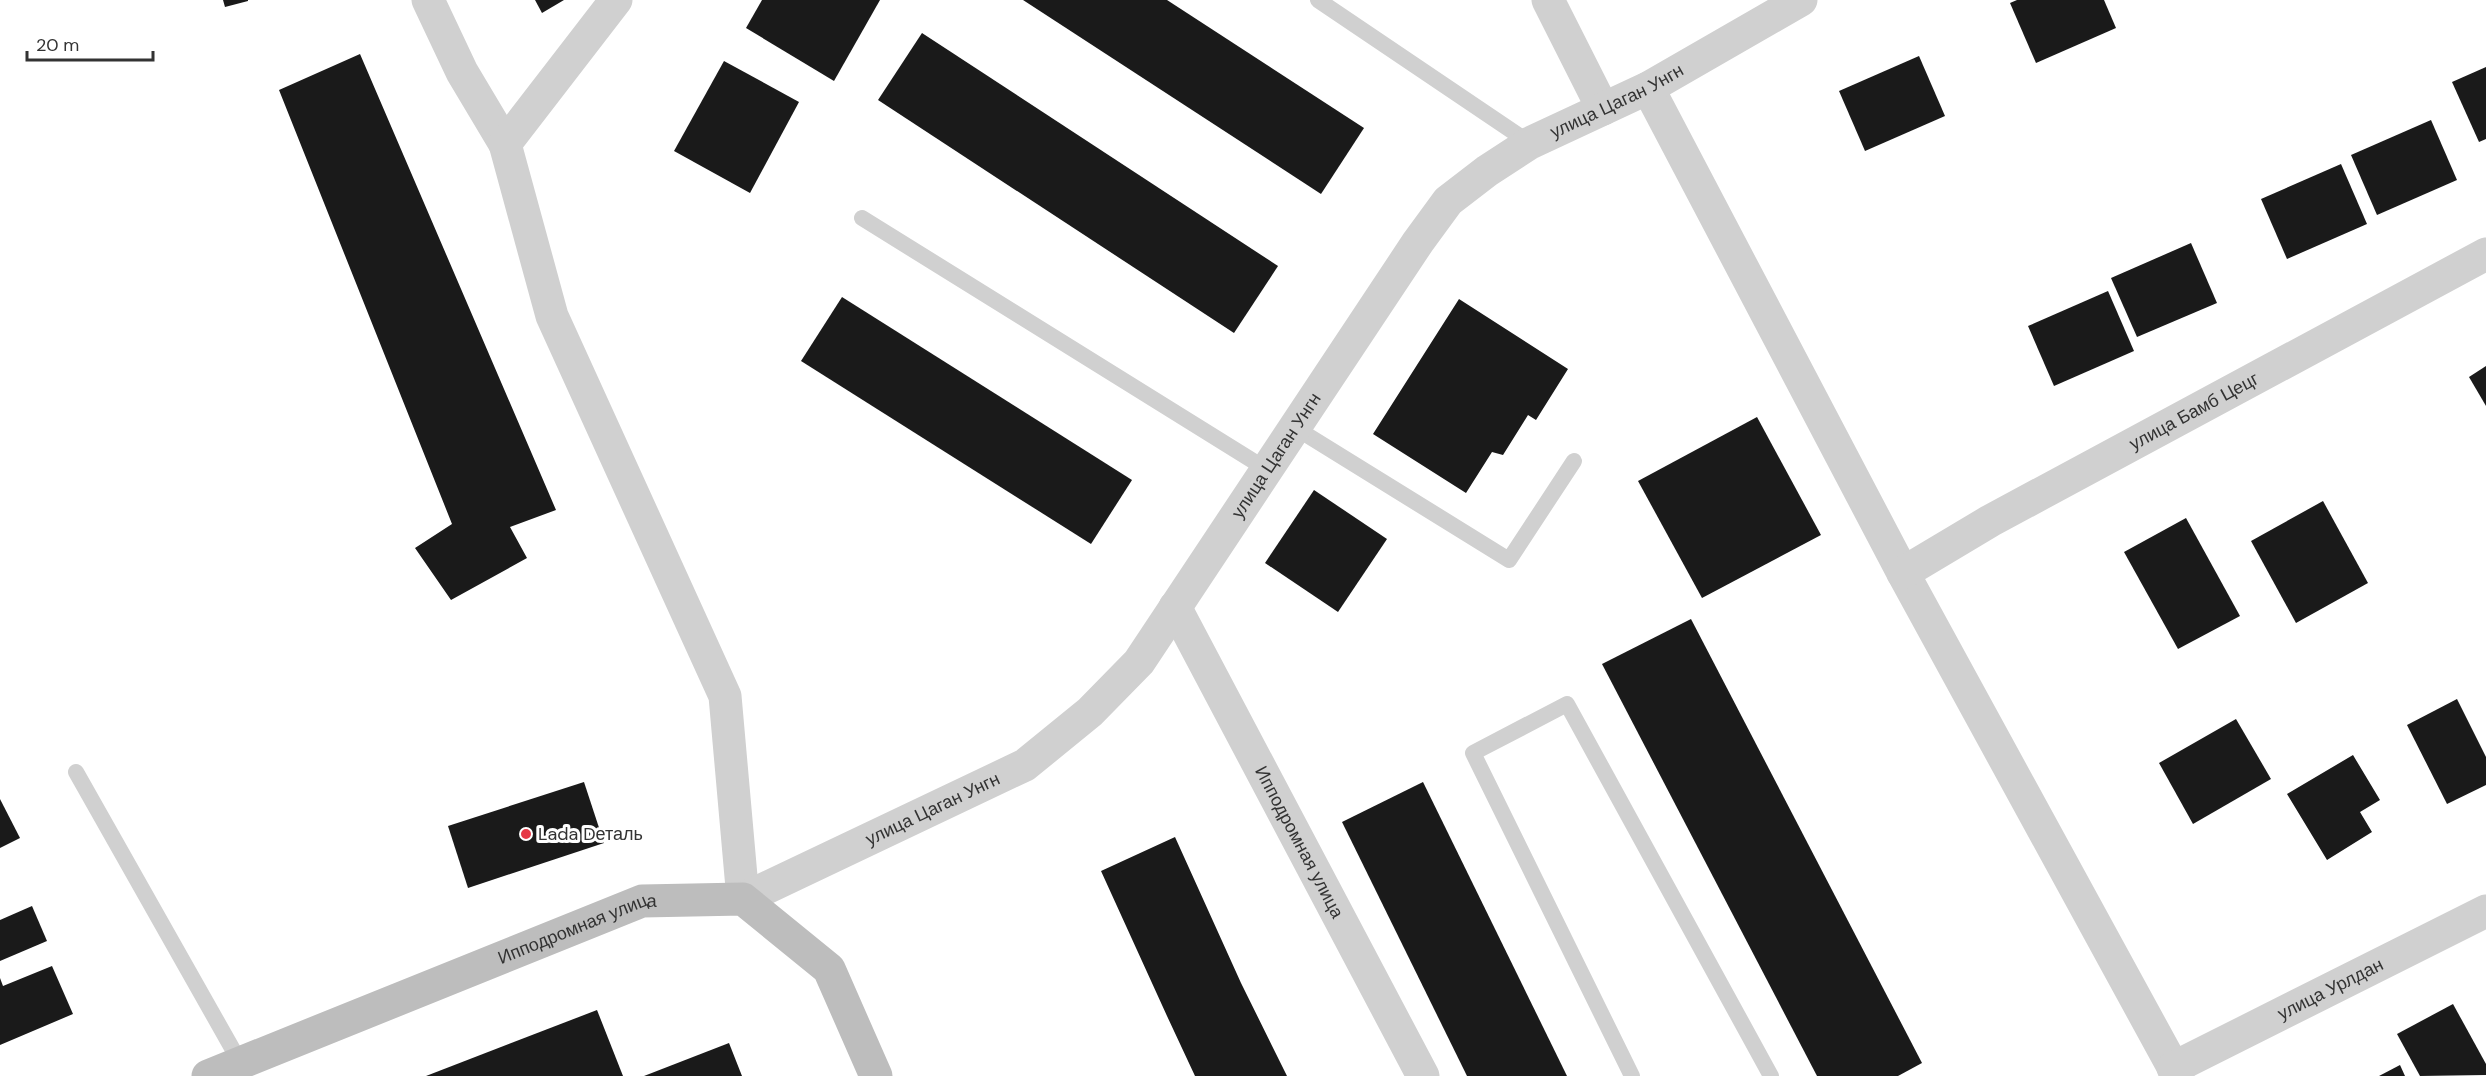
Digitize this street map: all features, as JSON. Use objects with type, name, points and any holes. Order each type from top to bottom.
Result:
[{"type":"main road","name":"Ипподромная улица","points":[[208,1076],[642,901],[743,899]]},
{"type":"main road","points":[[743,899],[829,969],[876,1076]]},
{"type":"street","points":[[428,0],[462,72],[505,144],[552,316],[725,696],[743,899]]},
{"type":"street","points":[[505,144],[616,0]]},
{"type":"street","points":[[1548,0],[1603,109]]},
{"type":"street","name":"улица Цаган Унгн","points":[[743,899],[1024,765],[1090,712],[1139,662],[1294,427],[1448,201],[1487,171],[1530,143],[1648,88],[1801,0]]},
{"type":"street","points":[[1648,88],[1903,573],[2175,1072]]},
{"type":"street","name":"улица Бамб Цецг","points":[[1903,573],[1990,521],[2486,255]]},
{"type":"street","name":"Ипподромная улица","points":[[1174,607],[1423,1076]]},
{"type":"street","name":"улица Урлдан","points":[[2175,1072],[2486,910]]},
{"type":"lane","points":[[1318,0],[1530,143]]},
{"type":"lane","points":[[862,218],[1266,469]]},
{"type":"lane","points":[[1294,427],[1509,560],[1574,461]]},
{"type":"lane","points":[[1632,1076],[1473,753],[1567,704],[1771,1076]]},
{"type":"lane","points":[[76,772],[241,1064]]},
{"type":"building","points":[[223,0],[248,0],[248,1],[225,7]]},
{"type":"building","points":[[535,0],[564,0],[542,13]]},
{"type":"building","points":[[762,0],[880,0],[834,81],[746,28]]},
{"type":"building","points":[[1023,0],[1167,0],[1364,128],[1321,194]]},
{"type":"building","points":[[2017,0],[2104,0],[2116,28],[2036,63],[2010,3]]},
{"type":"building","points":[[922,33],[1278,266],[1234,333],[878,100]]},
{"type":"building","points":[[360,54],[556,510],[510,527],[527,558],[451,600],[415,548],[452,524],[279,90]]},
{"type":"building","points":[[1919,56],[1945,116],[1865,151],[1839,91]]},
{"type":"building","points":[[724,61],[799,102],[750,193],[674,151]]},
{"type":"building","points":[[2486,67],[2486,139],[2479,142],[2452,82]]},
{"type":"building","points":[[2431,120],[2457,180],[2377,215],[2351,155]]},
{"type":"building","points":[[2341,164],[2367,224],[2287,259],[2261,199]]},
{"type":"building","points":[[2191,243],[2217,303],[2137,337],[2111,278]]},
{"type":"building","points":[[2108,291],[2134,351],[2054,386],[2028,326]]},
{"type":"building","points":[[842,297],[1132,480],[1091,544],[801,361]]},
{"type":"building","points":[[1459,299],[1568,369],[1536,420],[1528,415],[1503,455],[1492,452],[1466,493],[1373,434]]},
{"type":"building","points":[[2486,366],[2486,406],[2469,377]]},
{"type":"building","points":[[1757,417],[1821,535],[1702,598],[1638,481]]},
{"type":"building","points":[[1314,490],[1387,539],[1338,612],[1265,563]]},
{"type":"building","points":[[2323,501],[2368,583],[2296,623],[2251,541]]},
{"type":"building","points":[[2186,518],[2240,616],[2178,649],[2124,552]]},
{"type":"building","points":[[1691,619],[1922,1063],[1898,1076],[1817,1076],[1602,664]]},
{"type":"building","points":[[2457,699],[2486,757],[2486,785],[2447,804],[2407,725]]},
{"type":"building","points":[[2236,719],[2271,779],[2193,824],[2159,763]]},
{"type":"building","points":[[2353,755],[2380,800],[2360,812],[2372,832],[2327,860],[2287,794]]},
{"type":"building","name":"Lada Dеталь","points":[[584,782],[604,843],[468,888],[448,826]]},
{"type":"building","points":[[1423,782],[1567,1076],[1467,1076],[1342,822]]},
{"type":"building","points":[[0,799],[20,838],[0,848]]},
{"type":"building","points":[[1175,837],[1241,983],[1287,1076],[1195,1076],[1101,871]]},
{"type":"building","points":[[32,906],[47,941],[0,961],[0,920]]},
{"type":"building","points":[[52,966],[73,1014],[0,1045],[0,978],[3,986]]},
{"type":"building","points":[[2453,1004],[2486,1064],[2486,1075],[2420,1076],[2397,1034]]},
{"type":"building","points":[[597,1010],[623,1076],[426,1076]]},
{"type":"building","points":[[729,1043],[742,1076],[644,1076]]},
{"type":"building","points":[[2400,1065],[2405,1076],[2379,1076]]},
{"type":"place","name":"Lada Dеталь","points":[[526,834]]}]
